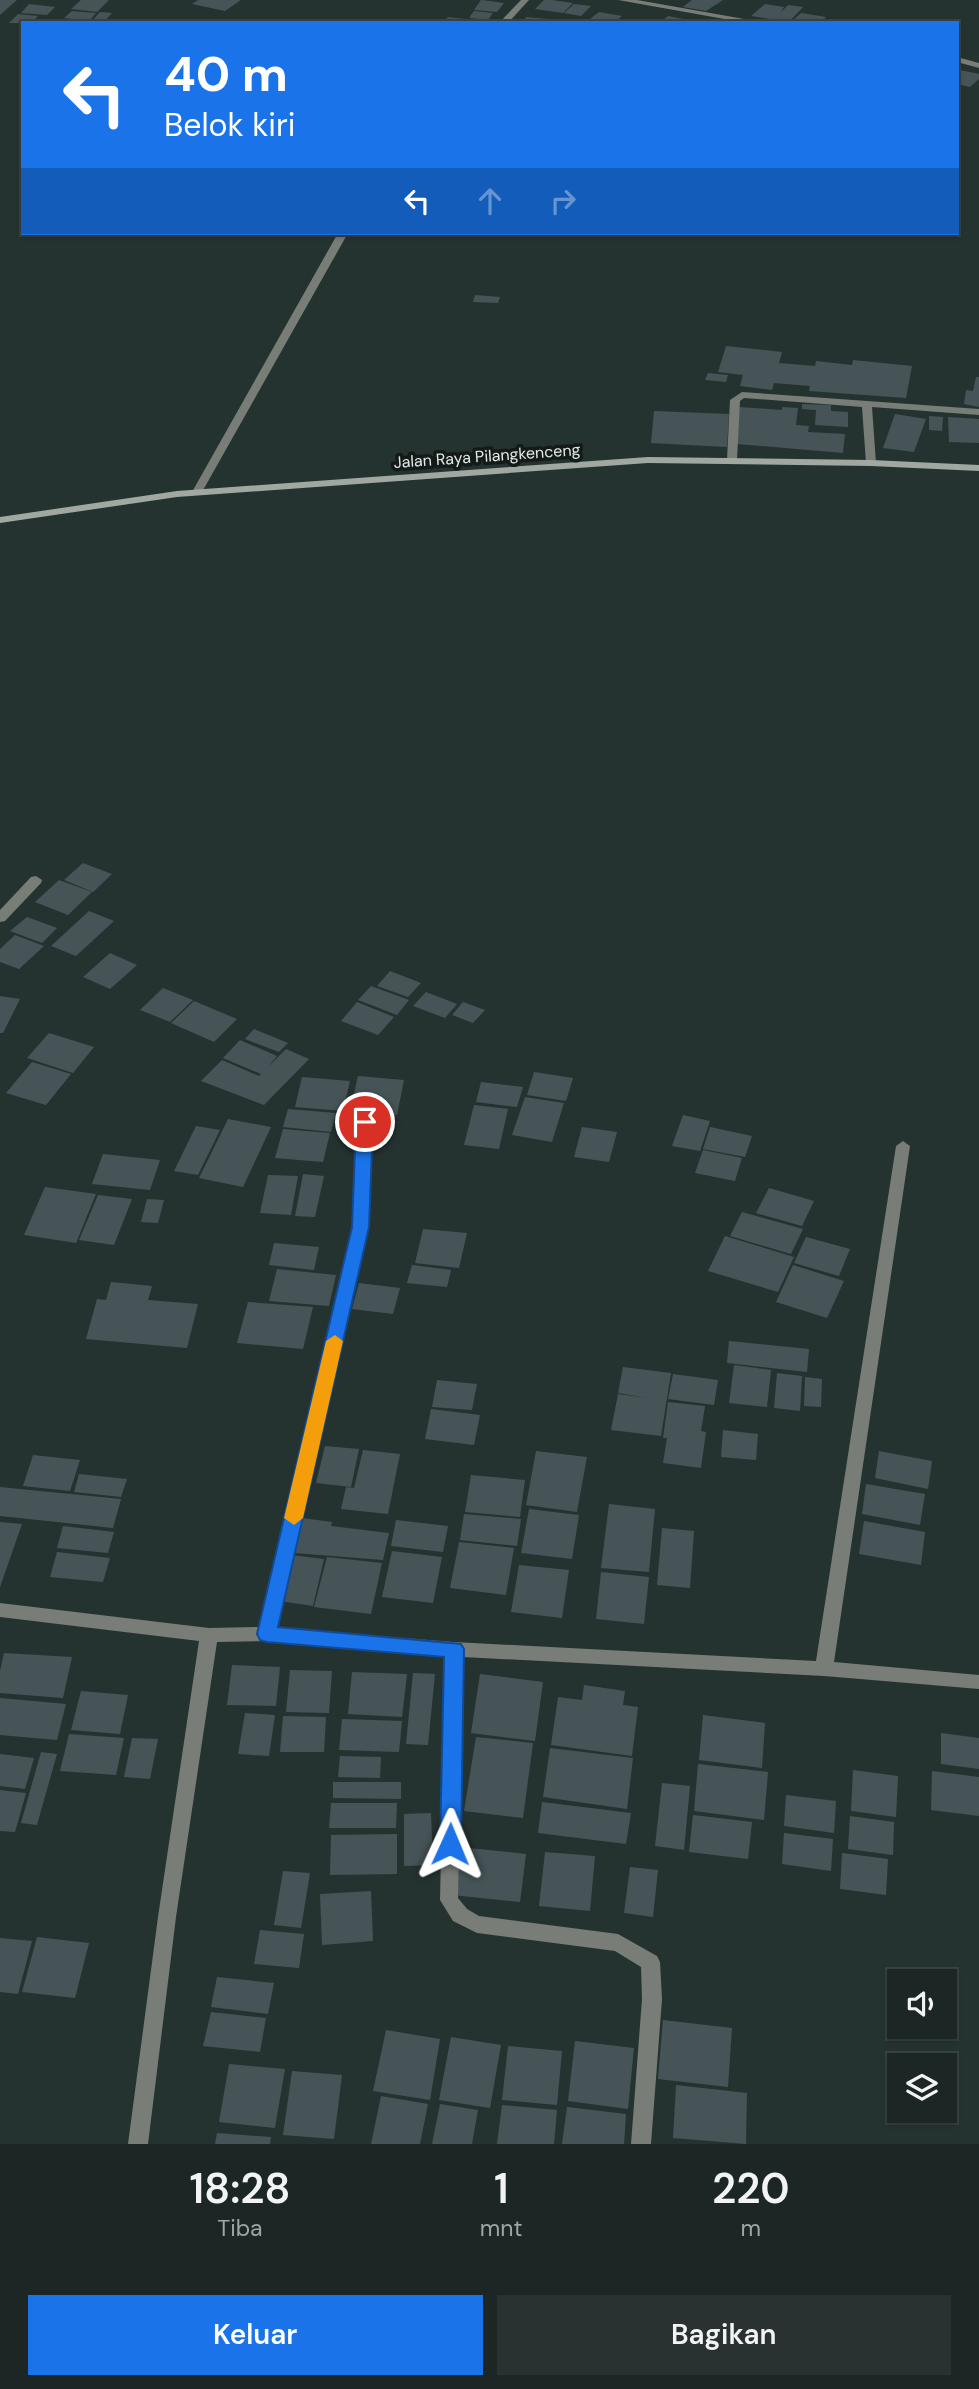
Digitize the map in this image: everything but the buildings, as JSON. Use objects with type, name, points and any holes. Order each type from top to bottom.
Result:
[{"type":"main road","name":"Jalan Raya Pilangkenceng","points":[[0,520],[197,492],[648,460],[871,463],[979,468]]},
{"type":"street","points":[[505,21],[525,0]]},
{"type":"street","points":[[622,0],[751,21]]},
{"type":"street","points":[[959,60],[979,66]]},
{"type":"street","points":[[197,492],[342,235]]},
{"type":"street","points":[[732,460],[735,400],[738,396],[755,394],[979,412]]},
{"type":"street","points":[[866,404],[871,463]]},
{"type":"street","points":[[0,918],[36,880]]},
{"type":"street","points":[[267,1634],[361,1227],[365,1122]]},
{"type":"street","points":[[824,1669],[903,1146]]},
{"type":"street","points":[[0,1610],[209,1635],[267,1634],[454,1649],[824,1669],[979,1682]]},
{"type":"street","points":[[138,2144],[167,1917],[209,1635]]},
{"type":"street","points":[[454,1649],[449,1900],[460,1915],[477,1924],[618,1943],[650,1962],[652,1999],[640,2144]]},
{"type":"slow traffic","points":[[294,1518],[335,1341]]},
{"type":"route","points":[[365,1122],[361,1227],[267,1634],[454,1649],[450,1844]]}]
